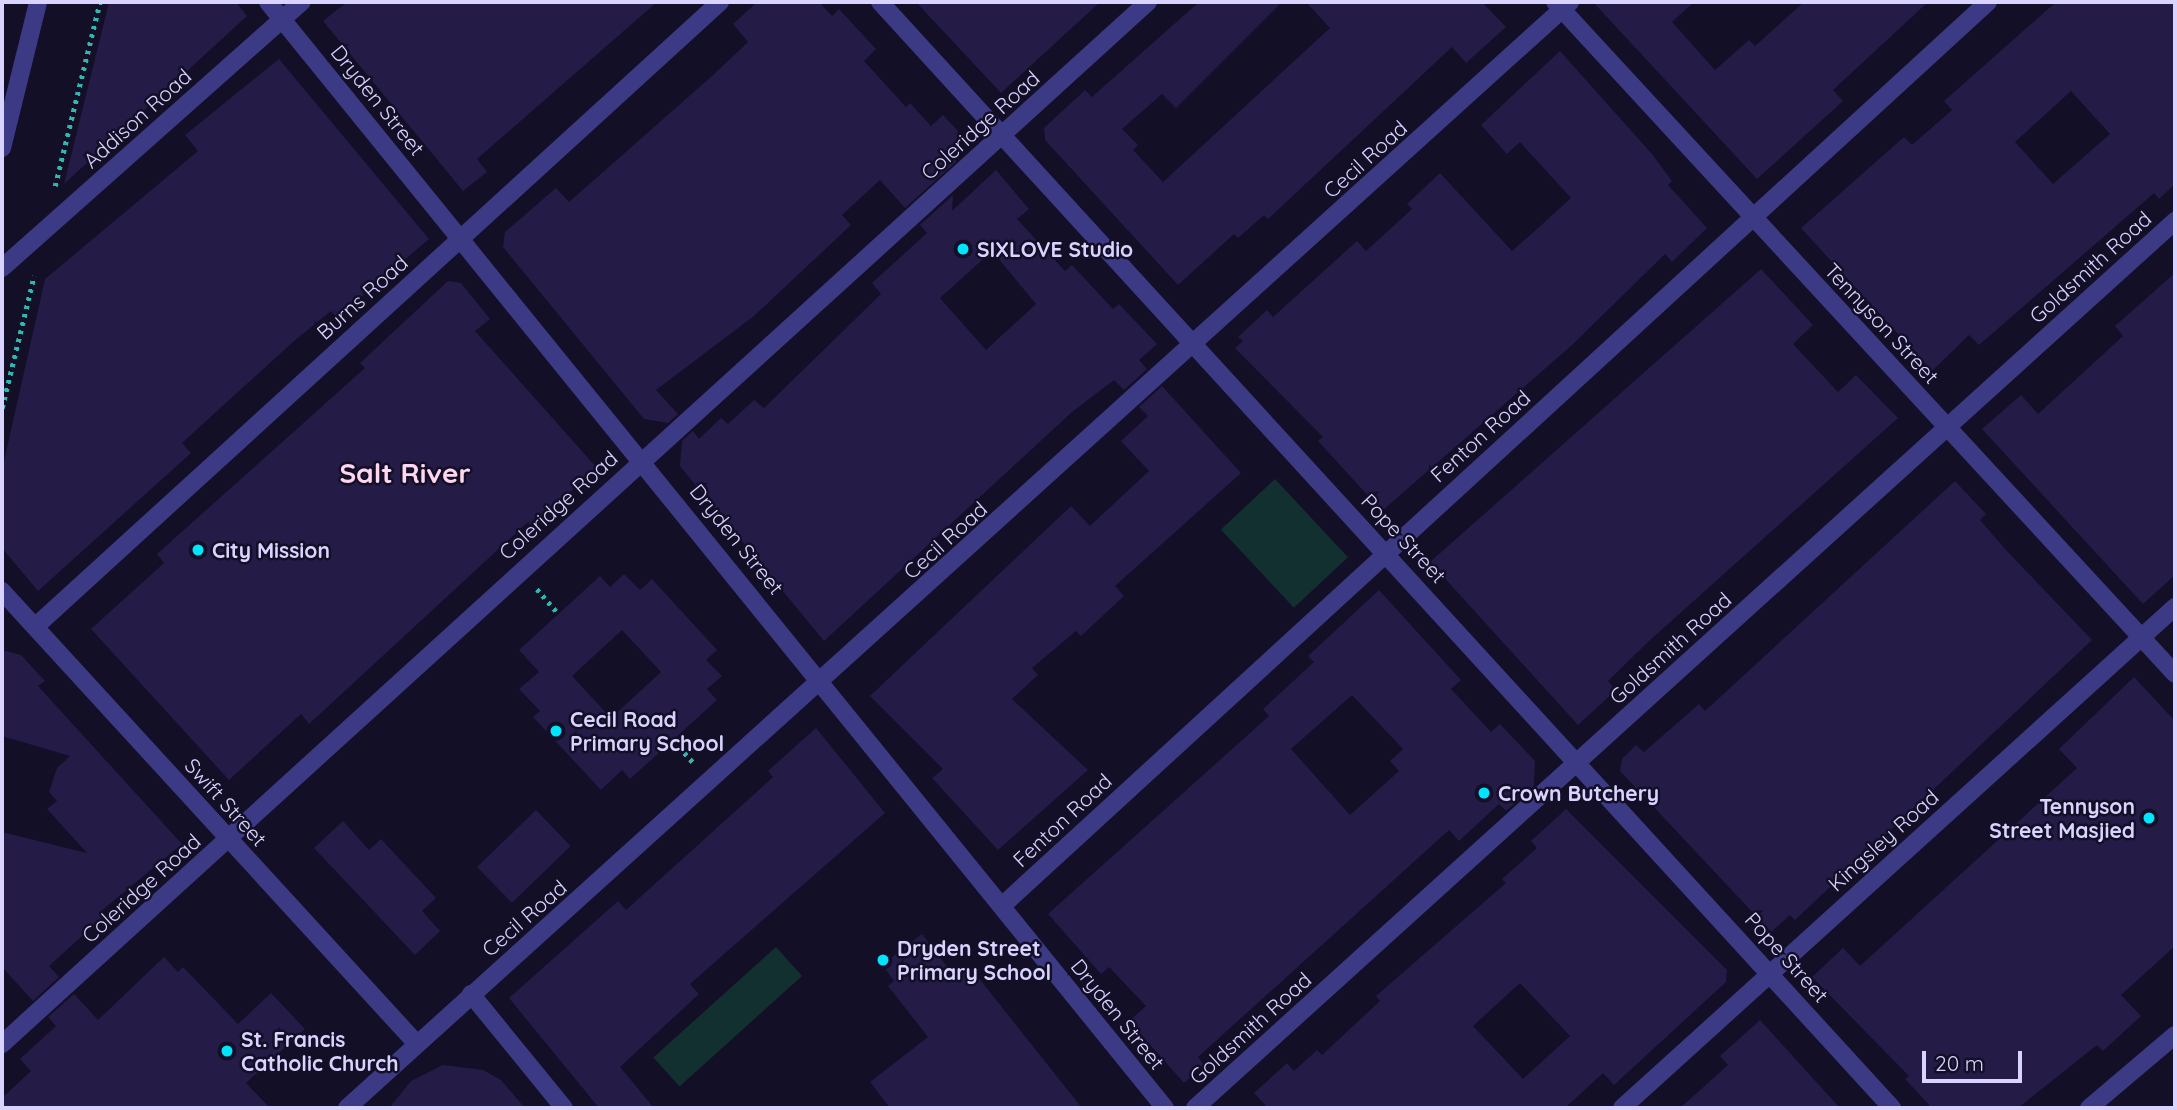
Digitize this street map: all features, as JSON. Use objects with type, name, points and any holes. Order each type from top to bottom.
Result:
[{"type":"street","points":[[2,148],[38,2]]},
{"type":"street","name":"Dryden Street","points":[[268,2],[643,458],[1165,1108]]},
{"type":"street","name":"Addison Road","points":[[2,268],[302,2]]},
{"type":"street","name":"Burns Road","points":[[36,626],[720,2]]},
{"type":"street","name":"Pope Street","points":[[880,2],[1193,347],[1387,551],[1892,1108]]},
{"type":"street","name":"Coleridge Road","points":[[2,1044],[643,458],[1148,2]]},
{"type":"street","name":"Fenton Road","points":[[1003,905],[1988,2]]},
{"type":"street","name":"Tennyson Street","points":[[1563,4],[1754,218],[2175,674]]},
{"type":"street","name":"Cecil Road","points":[[347,1108],[1193,347],[1563,4]]},
{"type":"street","name":"Goldsmith Road","points":[[1195,1108],[2175,221]]},
{"type":"street","name":"Swift Street","points":[[2,591],[417,1044]]},
{"type":"street","name":"Kingsley Road","points":[[1622,1108],[2175,607]]},
{"type":"street","points":[[471,994],[564,1108]]},
{"type":"street","points":[[2089,1108],[2175,1035]]},
{"type":"green space","points":[[1275,479],[1348,557],[1294,608],[1221,529]]},
{"type":"green space","points":[[776,947],[802,976],[679,1086],[653,1057]]},
{"type":"building","points":[[109,2],[236,2],[247,16],[64,184]]},
{"type":"building","points":[[347,2],[657,2],[477,159],[487,172],[463,191],[323,21]]},
{"type":"building","points":[[757,2],[819,2],[832,16],[839,9],[876,49],[864,61],[906,107],[910,103],[931,126],[943,115],[958,131],[956,162],[905,208],[880,180],[842,215],[851,225],[754,316],[656,390],[678,414],[668,423],[644,419],[503,247],[505,232],[556,188],[569,202],[712,76],[748,42],[733,24]]},
{"type":"building","points":[[916,2],[1100,2],[1001,93]]},
{"type":"building","points":[[1199,2],[1282,2],[1176,108],[1162,94],[1122,129],[1138,145],[1133,150],[1163,182],[1330,28],[1306,2],[1482,2],[1506,27],[1466,63],[1452,47],[1268,219],[1264,215],[1238,238],[1234,234],[1178,285],[1045,140],[1044,128],[1085,90],[1092,97]]},
{"type":"building","points":[[1593,2],[1694,2],[1672,22],[1715,70],[1749,40],[1755,46],[1804,2],[1928,2],[1833,90],[1843,101],[1757,179]]},
{"type":"building","points":[[2056,2],[2175,2],[2175,184],[2159,199],[2154,193],[1979,345],[1969,335],[1932,371],[1801,228],[1904,137],[1912,145],[1952,110],[1944,101]],"holes":[[[2071,91],[2110,134],[2053,184],[2015,142]]]},
{"type":"building","points":[[1560,51],[1652,154],[1672,181],[1668,185],[1707,228],[1672,262],[1665,254],[1572,345],[1382,511],[1318,441],[1323,437],[1235,348],[1243,341],[1238,337],[1267,310],[1273,317],[1357,241],[1366,251],[1412,209],[1407,204],[1440,173],[1512,251],[1538,228],[1571,198],[1520,142],[1507,154],[1481,125]]},
{"type":"building","points":[[279,59],[429,239],[337,318],[331,311],[294,341],[182,443],[191,453],[38,591],[2,548],[2,470],[45,279],[198,151],[185,135]]},
{"type":"building","points":[[996,170],[1029,209],[1017,219],[1065,271],[1072,265],[1113,309],[1119,304],[1157,344],[1139,360],[1147,369],[1124,390],[1114,380],[1072,412],[824,641],[680,466],[682,441],[693,431],[699,439],[721,418],[728,424],[754,400],[764,408],[881,294],[872,283],[927,233],[920,225],[953,195],[952,211]],"holes":[[[992,251],[1036,304],[986,350],[940,298]]]},
{"type":"building","points":[[1761,269],[1813,325],[1793,344],[1838,392],[1856,375],[1898,418],[1649,641],[1608,681],[1616,690],[1578,725],[1430,562]]},
{"type":"building","points":[[2175,273],[2175,575],[2143,604],[1982,429],[2021,395],[2038,414],[2123,336],[2115,326]]},
{"type":"building","points":[[448,281],[461,283],[490,319],[475,331],[597,468],[532,527],[528,522],[309,724],[301,714],[229,780],[91,629],[164,563],[157,554],[365,368],[360,363]]},
{"type":"building","points":[[1162,386],[1241,473],[1115,586],[1124,596],[1081,636],[1076,631],[1032,668],[1038,675],[1012,699],[1088,770],[998,850],[932,778],[943,769],[870,696],[1071,506],[1090,526],[1149,471],[1121,441],[1148,416],[1139,407]]},
{"type":"building","points":[[1955,481],[1986,514],[1980,520],[2092,640],[1795,920],[1790,915],[1771,932],[1620,771],[1622,759],[1636,745],[1644,752],[1699,704],[1705,711]]},
{"type":"building","points":[[624,574],[640,590],[652,579],[717,650],[706,660],[722,676],[707,689],[717,700],[630,779],[622,770],[601,790],[533,717],[540,711],[519,689],[539,672],[519,650],[600,576],[610,587]],"holes":[[[622,630],[661,672],[611,718],[572,676]]]},
{"type":"building","points":[[1379,590],[1461,680],[1451,689],[1491,732],[1500,724],[1535,761],[1534,786],[1506,811],[1499,804],[1459,841],[1449,830],[1198,1057],[1204,1065],[1184,1083],[1129,1021],[1146,1006],[1109,967],[1101,974],[1048,914],[1269,716],[1263,709],[1314,662],[1308,656]],"holes":[[[1352,695],[1403,749],[1390,761],[1399,771],[1350,815],[1291,749]]]},
{"type":"building","points":[[2,650],[21,655],[45,681],[38,686],[182,844],[100,912],[104,916],[49,966],[59,977],[33,1001],[2,967],[2,832],[87,853],[47,809],[57,801],[49,792],[57,768],[70,756],[2,736]]},
{"type":"building","points":[[2134,677],[2175,721],[2175,946],[2121,995],[2141,1016],[2103,1051],[2097,1045],[2018,1108],[1932,1108],[1905,1079],[1909,1076],[1812,977],[1843,948],[1860,966],[2077,768],[2059,749]]},
{"type":"building","points":[[816,728],[885,813],[690,984],[699,994],[620,1067],[654,1108],[599,1108],[509,998],[618,901],[626,910],[773,777],[768,771]]},
{"type":"building","points":[[1566,809],[1727,970],[1726,982],[1614,1085],[1603,1073],[1565,1108],[1268,1108],[1254,1093],[1287,1063],[1294,1071],[1317,1050],[1322,1055],[1380,1001],[1376,996],[1506,883],[1502,879],[1537,848],[1531,841]],"holes":[[[1520,983],[1570,1036],[1523,1079],[1473,1026]]]},
{"type":"building","points":[[536,810],[571,846],[512,903],[477,867]]},
{"type":"building","points":[[343,821],[369,850],[381,839],[436,898],[422,911],[440,931],[415,955],[314,848]]},
{"type":"building","points":[[922,934],[956,978],[970,967],[1082,1108],[890,1108],[870,1082],[928,1037],[888,986],[894,981],[882,965]]},
{"type":"building","points":[[164,957],[178,972],[183,967],[238,1024],[271,993],[305,1029],[246,1083],[270,1108],[2,1108],[2,1098],[31,1071],[20,1059],[56,1026],[48,1017],[74,994],[98,1020]]},
{"type":"building","points":[[1760,1020],[1840,1108],[1680,1108],[1728,1065],[1720,1056]]},
{"type":"building","points":[[443,1065],[483,1070],[501,1080],[525,1108],[389,1108],[411,1081]]},
{"type":"place","name":"SIXLOVE Studio","points":[[963,249]]},
{"type":"place","name":"City Mission","points":[[198,550]]},
{"type":"place","name":"Cecil Road Primary School","points":[[556,731]]},
{"type":"place","name":"Crown Butchery","points":[[1484,793]]},
{"type":"place","name":"Tennyson Street Masjied","points":[[2149,818]]},
{"type":"place","name":"Dryden Street Primary School","points":[[883,960]]},
{"type":"place","name":"St. Francis Catholic Church","points":[[227,1051]]},
{"type":"district","name":"Salt River","points":[[405,473]]}]
